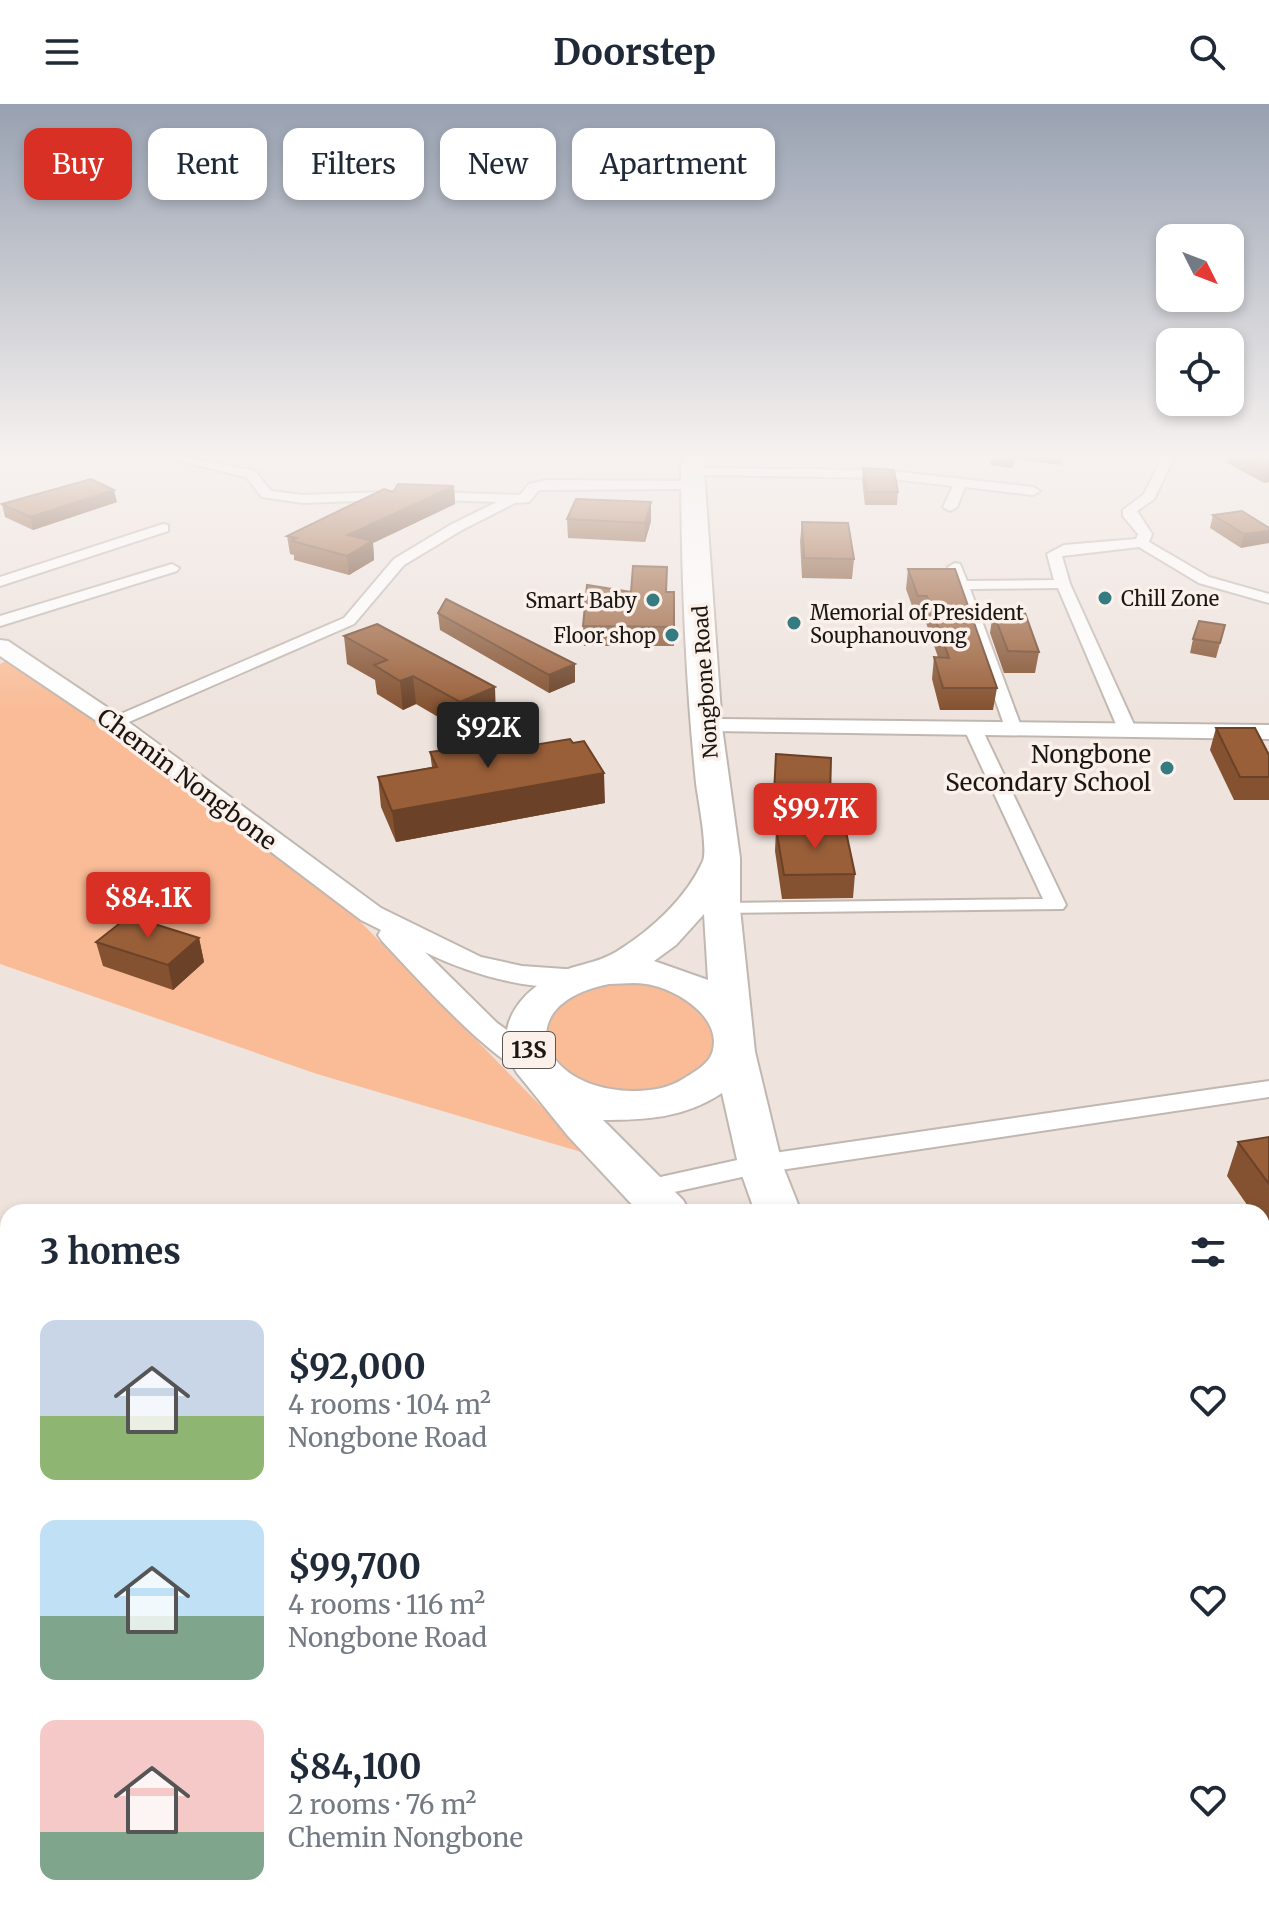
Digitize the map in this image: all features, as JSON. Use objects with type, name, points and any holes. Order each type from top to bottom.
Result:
[{"type":"highway","name":"Nongbone Road","points":[[700,541],[706,727],[722,859],[722,909],[732,1040],[760,1164],[775,1204]]},
{"type":"highway","name":"Nongbone Road","points":[[540,1072],[525,1030],[531,1013],[550,993],[651,947],[683,920],[722,859],[733,830],[705,541]]},
{"type":"highway","name":"Nongbone Road","points":[[596,974],[651,972],[693,987],[716,1004],[732,1040]]},
{"type":"highway","name":"13S","points":[[540,1072],[572,1095],[602,1105],[650,1106],[689,1095],[717,1077],[732,1040]]},
{"type":"highway","name":"13S","points":[[540,1072],[583,1125],[657,1201]]},
{"type":"street","points":[[0,582],[125,541]]},
{"type":"street","points":[[115,723],[337,628],[357,614],[399,562],[434,541]]},
{"type":"street","points":[[1127,729],[1063,584],[1054,554],[1057,551],[1142,543],[1194,575],[1269,599]]},
{"type":"street","points":[[955,567],[1013,729]]},
{"type":"street","points":[[0,621],[172,568]]},
{"type":"street","points":[[963,585],[1063,584]]},
{"type":"street","points":[[1250,594],[1269,585]]},
{"type":"street","name":"Chemin Nongbone","points":[[3,653],[115,723],[371,914]]},
{"type":"street","points":[[721,726],[1269,732]]},
{"type":"street","points":[[722,909],[1056,905],[973,729]]},
{"type":"street","points":[[371,914],[472,964],[522,975],[596,974]]},
{"type":"street","points":[[371,914],[486,1030],[540,1072]]},
{"type":"street","points":[[657,1201],[760,1164],[1269,1089]]},
{"type":"shaded area","points":[[8,660],[111,728],[223,817],[340,901],[588,1154],[317,1074],[0,964],[0,664]]},
{"type":"shaded area","points":[[609,974],[688,990],[727,1051],[687,1091],[601,1101],[536,1058],[552,998]]},
{"type":"building","points":[[292,541],[370,541],[372,541],[347,556]]},
{"type":"building","points":[[803,541],[851,541],[854,559],[804,558]]},
{"type":"building","points":[[633,566],[667,567],[666,592],[674,592],[674,627],[583,626],[587,585],[631,592]]},
{"type":"building","points":[[908,569],[955,569],[997,688],[943,688],[934,657],[949,658],[927,596],[918,596]]},
{"type":"building","points":[[446,599],[575,664],[549,675],[438,613]]},
{"type":"building","points":[[993,612],[1025,613],[1039,652],[1008,651]]},
{"type":"building","points":[[1199,621],[1225,625],[1220,643],[1193,639]]},
{"type":"building","points":[[377,624],[495,687],[460,702],[413,676],[400,681],[374,665],[387,660],[344,636]]},
{"type":"building","points":[[1216,728],[1255,728],[1269,755],[1269,777],[1240,777]]},
{"type":"building","points":[[497,733],[501,740],[522,736],[528,746],[570,739],[573,743],[584,741],[604,773],[392,811],[378,777],[437,767],[430,752],[451,749],[447,741]]},
{"type":"building","points":[[776,754],[831,758],[830,798],[774,794]]},
{"type":"building","points":[[845,827],[855,874],[784,875],[776,828]]},
{"type":"building","points":[[129,916],[199,938],[168,965],[96,942]]},
{"type":"building","points":[[1269,1137],[1269,1184],[1238,1142]]},
{"type":"place","name":"Chill Zone","points":[[1105,598]]},
{"type":"place","name":"Smart Baby","points":[[653,600]]},
{"type":"place","name":"Memorial of President Souphanouvong","points":[[794,623]]},
{"type":"place","name":"Floor shop","points":[[672,635]]},
{"type":"place","name":"Nongbone Secondary School","points":[[1167,768]]}]
